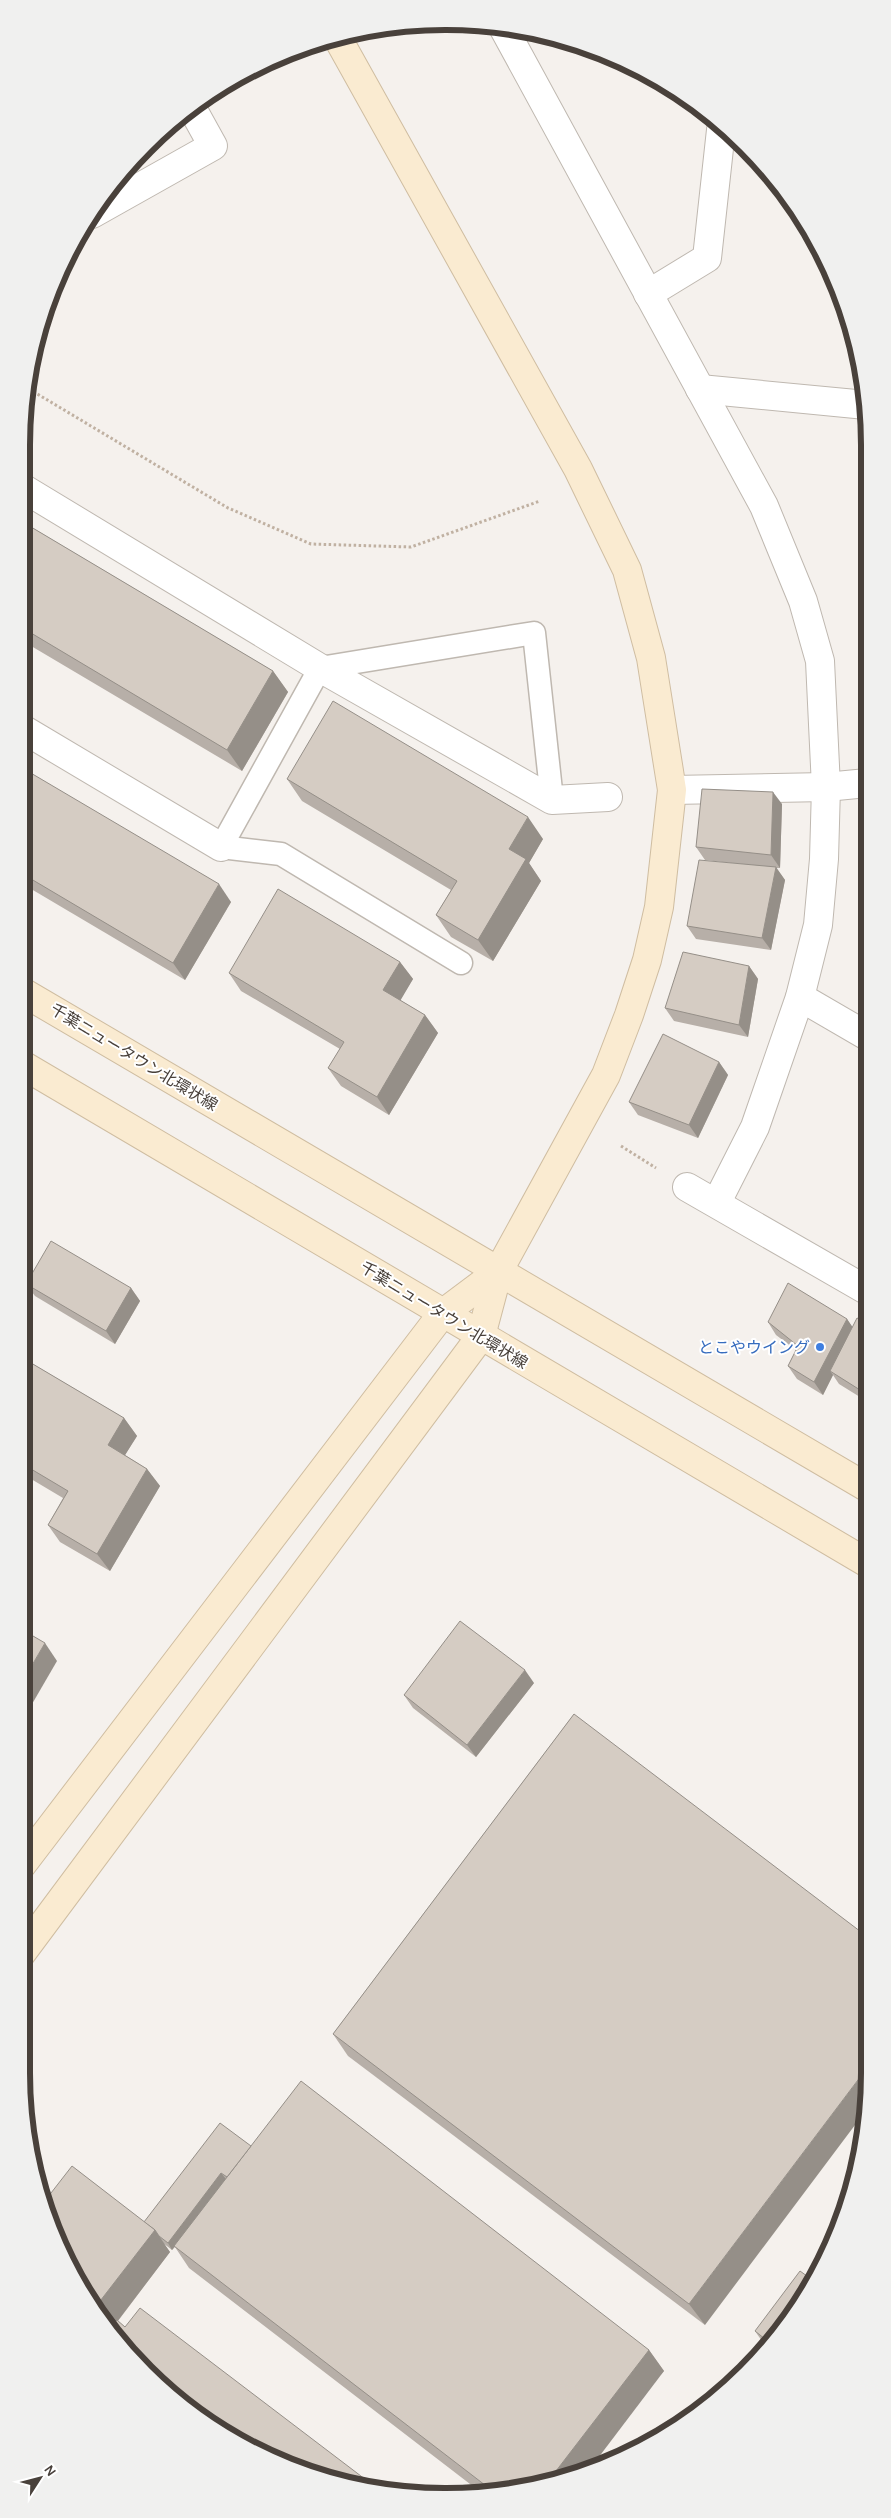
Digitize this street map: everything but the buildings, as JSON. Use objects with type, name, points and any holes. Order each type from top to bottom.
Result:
[{"type":"street","points":[[507,35],[764,506],[803,601],[820,662],[826,787],[824,859],[818,925],[800,997],[755,1127],[717,1202]]},
{"type":"street","points":[[30,1942],[481,1336],[498,1272],[606,1075],[629,1015],[647,960],[659,907],[672,790],[651,658],[627,570],[578,469],[341,43]]},
{"type":"street","points":[[107,206],[213,146],[195,114]]},
{"type":"street","points":[[648,294],[707,258],[721,134]]},
{"type":"street","points":[[700,389],[858,404]]},
{"type":"street","points":[[30,492],[320,668],[552,800],[608,797]]},
{"type":"street","points":[[30,733],[221,847]]},
{"type":"street","points":[[672,790],[826,787],[861,784]]},
{"type":"street","name":"千葉ニュータウン北環状線","points":[[30,995],[861,1484]]},
{"type":"street","points":[[800,997],[861,1032]]},
{"type":"street","name":"千葉ニュータウン北環状線","points":[[30,1069],[442,1314],[861,1559]]},
{"type":"street","points":[[687,1186],[861,1287]]},
{"type":"street","points":[[30,1854],[442,1314],[498,1272]]},
{"type":"lane","points":[[461,963],[281,854],[221,847],[320,668],[534,633],[552,800]]},
{"type":"path","points":[[34,392],[228,508],[311,544],[411,547],[540,501]]},
{"type":"path","points":[[621,1146],[687,1186]]},
{"type":"place","name":"とこやウイング","points":[[820,1347]]}]
